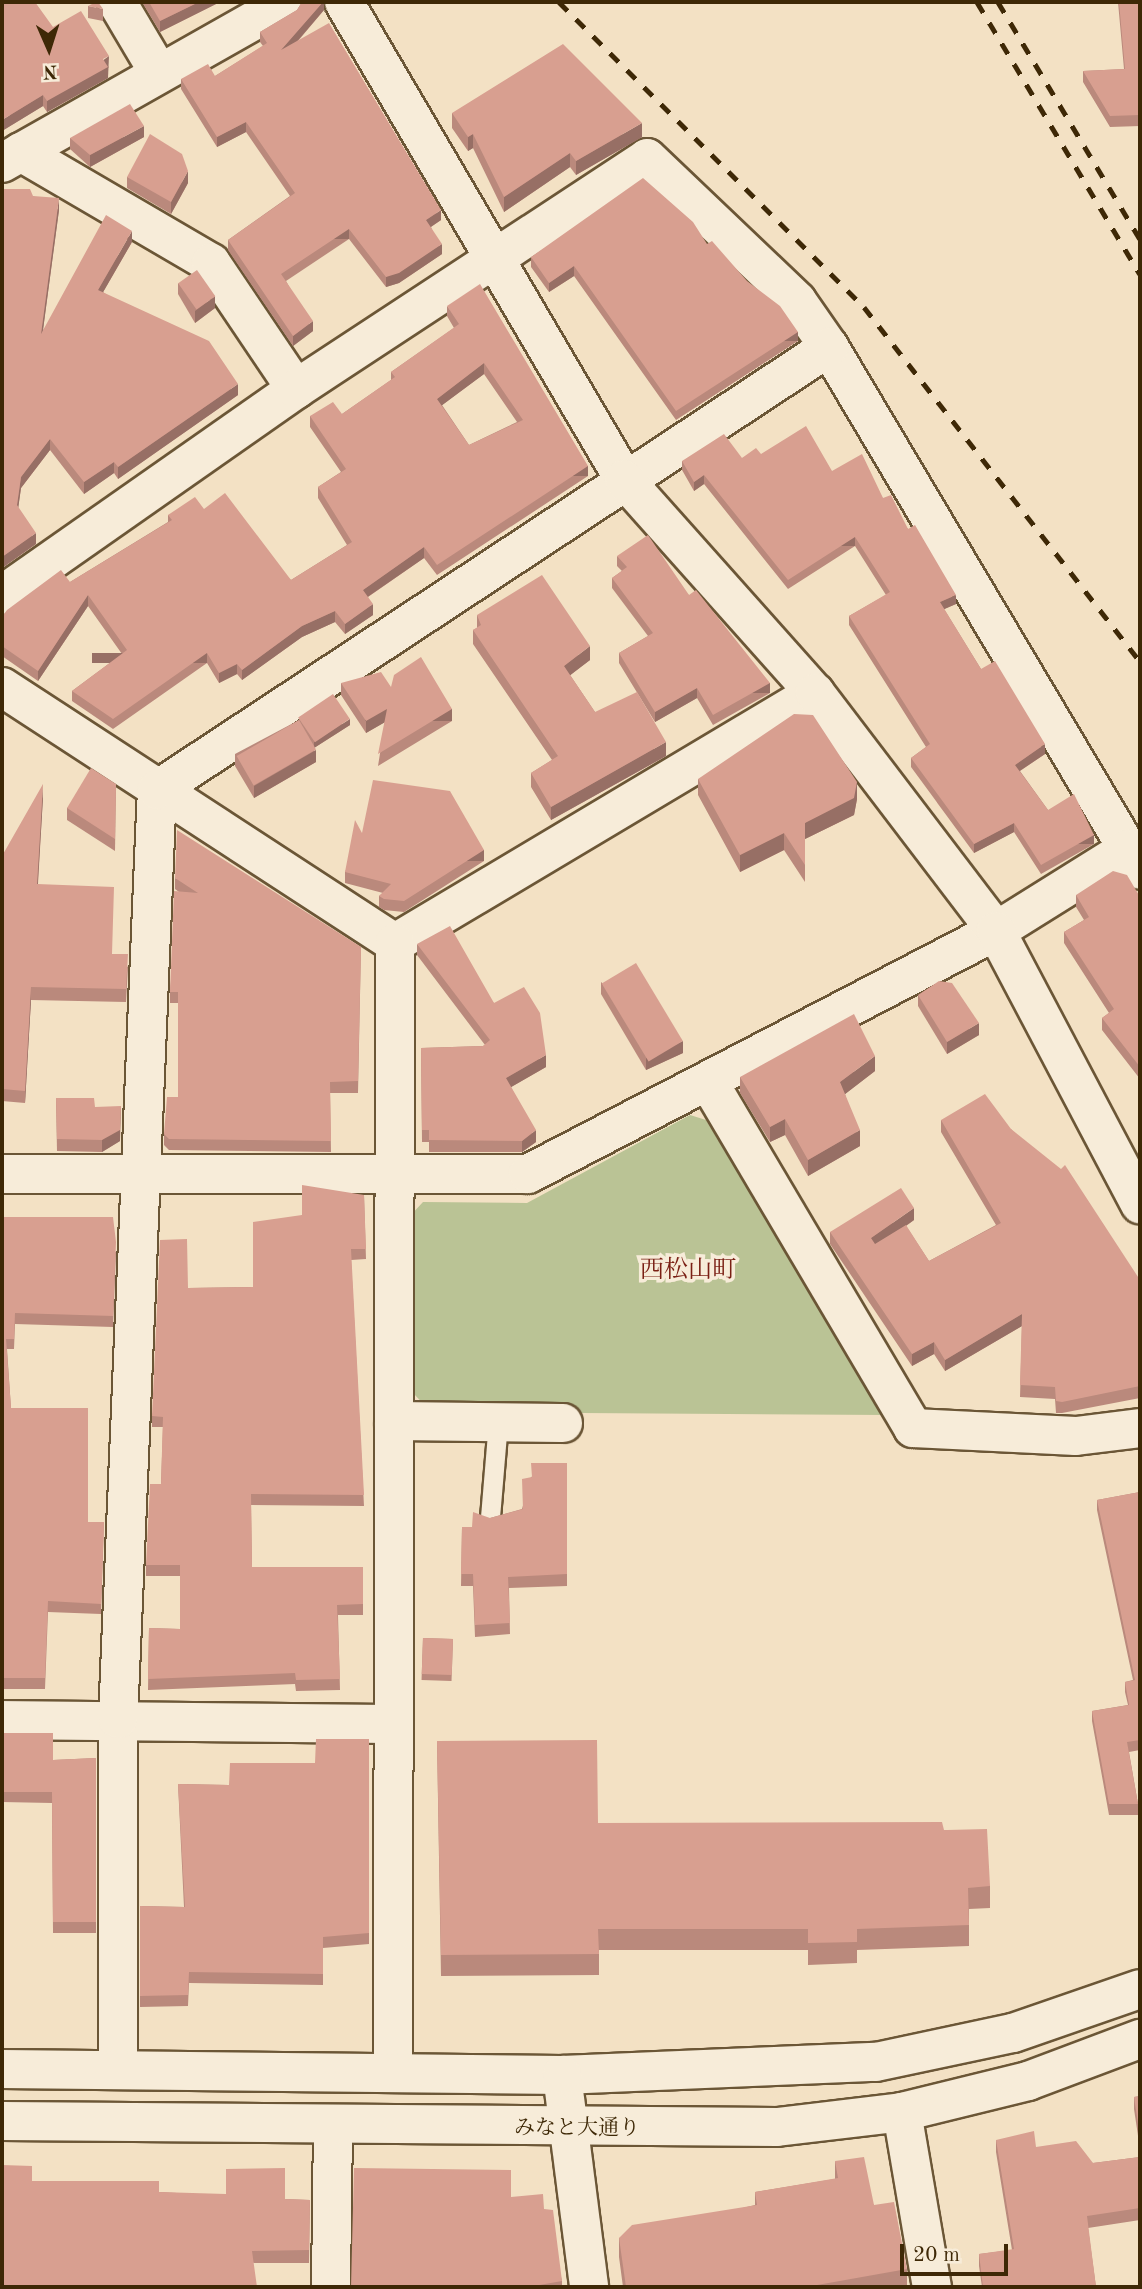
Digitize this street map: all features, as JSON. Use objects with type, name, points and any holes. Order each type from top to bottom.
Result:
[{"type":"street","points":[[117,2],[159,73]]},
{"type":"street","points":[[11,158],[286,2]]},
{"type":"street","points":[[344,2],[493,261],[624,479],[815,693],[996,931],[1140,1204]]},
{"type":"street","points":[[11,158],[211,263],[296,389]]},
{"type":"street","points":[[2,595],[296,389],[647,158],[797,300],[829,347],[1134,859],[528,1174],[393,1177],[2,1174]]},
{"type":"street","points":[[157,790],[624,479],[829,347]]},
{"type":"street","points":[[2,687],[395,943]]},
{"type":"street","points":[[395,943],[815,693]]},
{"type":"street","points":[[118,2070],[118,1719],[136,1174],[157,790]]},
{"type":"street","points":[[393,2073],[395,943]]},
{"type":"street","points":[[708,1081],[913,1428],[1076,1436],[1140,1428]]},
{"type":"street","points":[[394,1421],[563,1423]]},
{"type":"street","points":[[2,1720],[118,1719],[394,1724]]},
{"type":"street","points":[[2,2070],[562,2075],[876,2062],[1013,2033],[1140,1990]]},
{"type":"street","name":"みなと大通り","points":[[2,2121],[566,2130],[777,2127],[902,2112],[1028,2081],[1140,2039]]},
{"type":"street","points":[[562,2075],[566,2130],[589,2287]]},
{"type":"street","points":[[902,2112],[932,2287]]},
{"type":"street","points":[[331,2287],[333,2125]]},
{"type":"lane","points":[[490,1517],[498,1422]]},
{"type":"green space","points":[[690,1115],[706,1120],[887,1415],[431,1412],[414,1394],[410,1216],[423,1202],[527,1203]]},
{"type":"building","points":[[2,2],[35,2],[53,27],[81,11],[109,56],[103,59],[108,67],[47,101],[43,95],[2,120]]},
{"type":"building","points":[[98,2],[103,9],[88,6]]},
{"type":"building","points":[[149,2],[199,2],[160,21]]},
{"type":"building","points":[[302,2],[323,2],[281,50],[329,23],[441,210],[426,220],[442,244],[399,273],[386,277],[349,229],[281,274],[313,321],[293,336],[228,240],[295,193],[246,122],[217,137],[181,79],[208,64],[215,76],[267,43],[260,32],[297,10]]},
{"type":"building","points":[[1119,2],[1140,2],[1140,115],[1110,116],[1083,71],[1125,69]]},
{"type":"building","points":[[563,44],[642,123],[576,161],[570,153],[504,197],[473,134],[468,137],[452,113]]},
{"type":"building","points":[[130,104],[144,126],[90,155],[70,138]]},
{"type":"building","points":[[150,134],[182,154],[188,171],[171,202],[127,177]]},
{"type":"building","points":[[643,178],[693,222],[707,244],[712,241],[747,281],[780,306],[798,332],[676,411],[574,266],[549,283],[531,257]]},
{"type":"building","points":[[4,189],[30,189],[33,196],[59,198],[41,334],[106,215],[132,231],[98,290],[209,341],[238,384],[118,467],[114,462],[84,482],[50,439],[21,477],[17,505],[36,533],[2,557],[2,209]]},
{"type":"building","points":[[197,270],[215,296],[197,309],[178,283]]},
{"type":"building","points":[[480,284],[588,466],[437,565],[424,547],[363,590],[373,604],[345,624],[335,611],[302,626],[242,670],[237,664],[219,673],[207,653],[113,719],[72,691],[127,650],[88,595],[38,671],[2,646],[2,617],[7,610],[61,570],[70,582],[172,520],[168,515],[195,497],[204,509],[225,493],[291,580],[352,542],[318,487],[346,469],[310,416],[333,402],[342,414],[395,377],[391,372],[459,324],[447,306]],"holes":[[[484,363],[523,420],[469,445],[437,399]]]},
{"type":"building","points":[[806,426],[832,471],[862,454],[883,498],[891,495],[908,529],[915,525],[956,595],[940,602],[981,669],[995,661],[1045,744],[1015,765],[1048,810],[1074,794],[1094,835],[1041,865],[1014,823],[974,844],[911,758],[930,744],[849,616],[890,592],[855,537],[788,580],[704,475],[694,482],[682,461],[724,434],[742,458],[756,448],[761,454]]},
{"type":"building","points":[[648,535],[689,595],[696,590],[770,683],[713,715],[697,688],[655,712],[619,653],[653,633],[612,578],[627,567],[617,556]]},
{"type":"building","points":[[542,575],[590,646],[564,666],[595,712],[637,692],[666,742],[551,807],[531,773],[558,756],[473,630],[481,625],[477,615]]},
{"type":"building","points":[[421,657],[452,709],[378,754],[387,709],[366,721],[341,683],[381,672],[391,687],[394,675]]},
{"type":"building","points":[[333,694],[350,719],[315,742],[298,717]]},
{"type":"building","points":[[794,714],[813,715],[857,782],[854,798],[805,823],[805,865],[784,833],[740,855],[698,779]]},
{"type":"building","points":[[299,720],[316,749],[254,785],[237,756]]},
{"type":"building","points":[[91,768],[116,784],[115,839],[67,808]]},
{"type":"building","points":[[373,780],[450,791],[484,850],[404,901],[379,896],[391,884],[345,872],[355,820],[362,833]]},
{"type":"building","points":[[43,784],[37,884],[114,887],[112,954],[128,954],[126,989],[31,987],[25,1091],[2,1089],[2,856]]},
{"type":"building","points":[[177,830],[361,947],[358,1081],[330,1082],[331,1141],[169,1139],[164,1134],[167,1097],[178,1097],[178,992],[170,992],[174,891],[198,893],[175,878]]},
{"type":"building","points":[[1113,871],[1127,875],[1140,897],[1140,1067],[1102,1018],[1114,1009],[1064,932],[1089,917],[1076,895]]},
{"type":"building","points":[[450,926],[494,1003],[524,987],[540,1013],[546,1055],[506,1078],[536,1130],[522,1141],[429,1140],[429,1130],[422,1130],[421,1048],[483,1046],[490,1040],[417,944]]},
{"type":"building","points":[[636,963],[683,1041],[649,1062],[602,984]]},
{"type":"building","points":[[939,981],[952,983],[979,1023],[947,1042],[918,995]]},
{"type":"building","points":[[854,1014],[875,1056],[840,1082],[860,1130],[808,1160],[785,1119],[770,1127],[740,1077]]},
{"type":"building","points":[[985,1094],[1011,1129],[1061,1169],[1065,1165],[1140,1280],[1140,1386],[1062,1402],[1056,1401],[1055,1387],[1020,1385],[1022,1314],[945,1360],[934,1342],[912,1354],[830,1232],[901,1188],[914,1208],[871,1238],[875,1244],[906,1225],[929,1261],[1001,1223],[941,1120]]},
{"type":"building","points":[[56,1098],[94,1098],[95,1107],[121,1106],[120,1130],[102,1140],[57,1139]]},
{"type":"building","points":[[302,1185],[364,1195],[366,1249],[351,1249],[364,1495],[251,1494],[252,1567],[363,1567],[363,1604],[337,1605],[340,1679],[296,1680],[295,1673],[148,1679],[149,1628],[180,1629],[180,1565],[146,1565],[150,1484],[161,1484],[163,1417],[152,1416],[160,1240],[187,1239],[188,1288],[253,1287],[253,1222],[302,1215]]},
{"type":"building","points":[[2,1217],[113,1217],[116,1242],[113,1316],[15,1313],[14,1339],[6,1339],[11,1408],[88,1408],[88,1522],[104,1522],[101,1604],[48,1601],[45,1678],[2,1678]]},
{"type":"building","points":[[531,1463],[567,1463],[567,1574],[508,1577],[510,1623],[475,1625],[473,1574],[461,1574],[462,1527],[472,1527],[473,1512],[490,1518],[523,1509],[522,1479],[532,1477]]},
{"type":"building","points":[[1140,1492],[1140,1740],[1127,1742],[1138,1804],[1109,1804],[1092,1711],[1129,1705],[1125,1682],[1135,1680],[1097,1500]]},
{"type":"building","points":[[423,1638],[453,1639],[452,1675],[422,1674]]},
{"type":"building","points":[[2,1733],[53,1733],[53,1760],[96,1758],[96,1922],[53,1922],[52,1792],[2,1792]]},
{"type":"building","points":[[316,1739],[369,1739],[369,1933],[323,1937],[323,1974],[189,1972],[188,1995],[140,1996],[140,1906],[185,1907],[178,1784],[229,1785],[230,1763],[315,1763]]},
{"type":"building","points":[[597,1740],[598,1823],[942,1822],[944,1830],[987,1829],[990,1886],[968,1888],[969,1925],[857,1929],[857,1942],[808,1943],[808,1929],[598,1929],[599,1954],[441,1955],[437,1741]]},
{"type":"building","points":[[1140,2096],[1140,2137],[1134,2097]]},
{"type":"building","points":[[1034,2131],[1036,2147],[1076,2141],[1093,2163],[1140,2157],[1140,2208],[1087,2216],[1096,2287],[983,2287],[979,2254],[1014,2249],[996,2140]]},
{"type":"building","points":[[864,2157],[874,2205],[894,2202],[907,2269],[806,2287],[626,2287],[619,2238],[632,2225],[757,2205],[755,2192],[838,2178],[835,2161]]},
{"type":"building","points":[[2,2165],[32,2166],[32,2181],[159,2181],[159,2192],[226,2194],[226,2169],[285,2168],[285,2199],[310,2200],[309,2250],[252,2251],[257,2287],[2,2287]]},
{"type":"building","points":[[354,2168],[511,2170],[511,2197],[543,2194],[544,2209],[553,2210],[562,2281],[528,2287],[351,2287]]},
{"type":"railway","points":[[559,2],[864,307],[1140,661]]},
{"type":"railway","points":[[977,2],[1140,274]]},
{"type":"railway","points":[[998,2],[1140,239]]},
{"type":"district","name":"西松山町","points":[[688,1272]]}]
